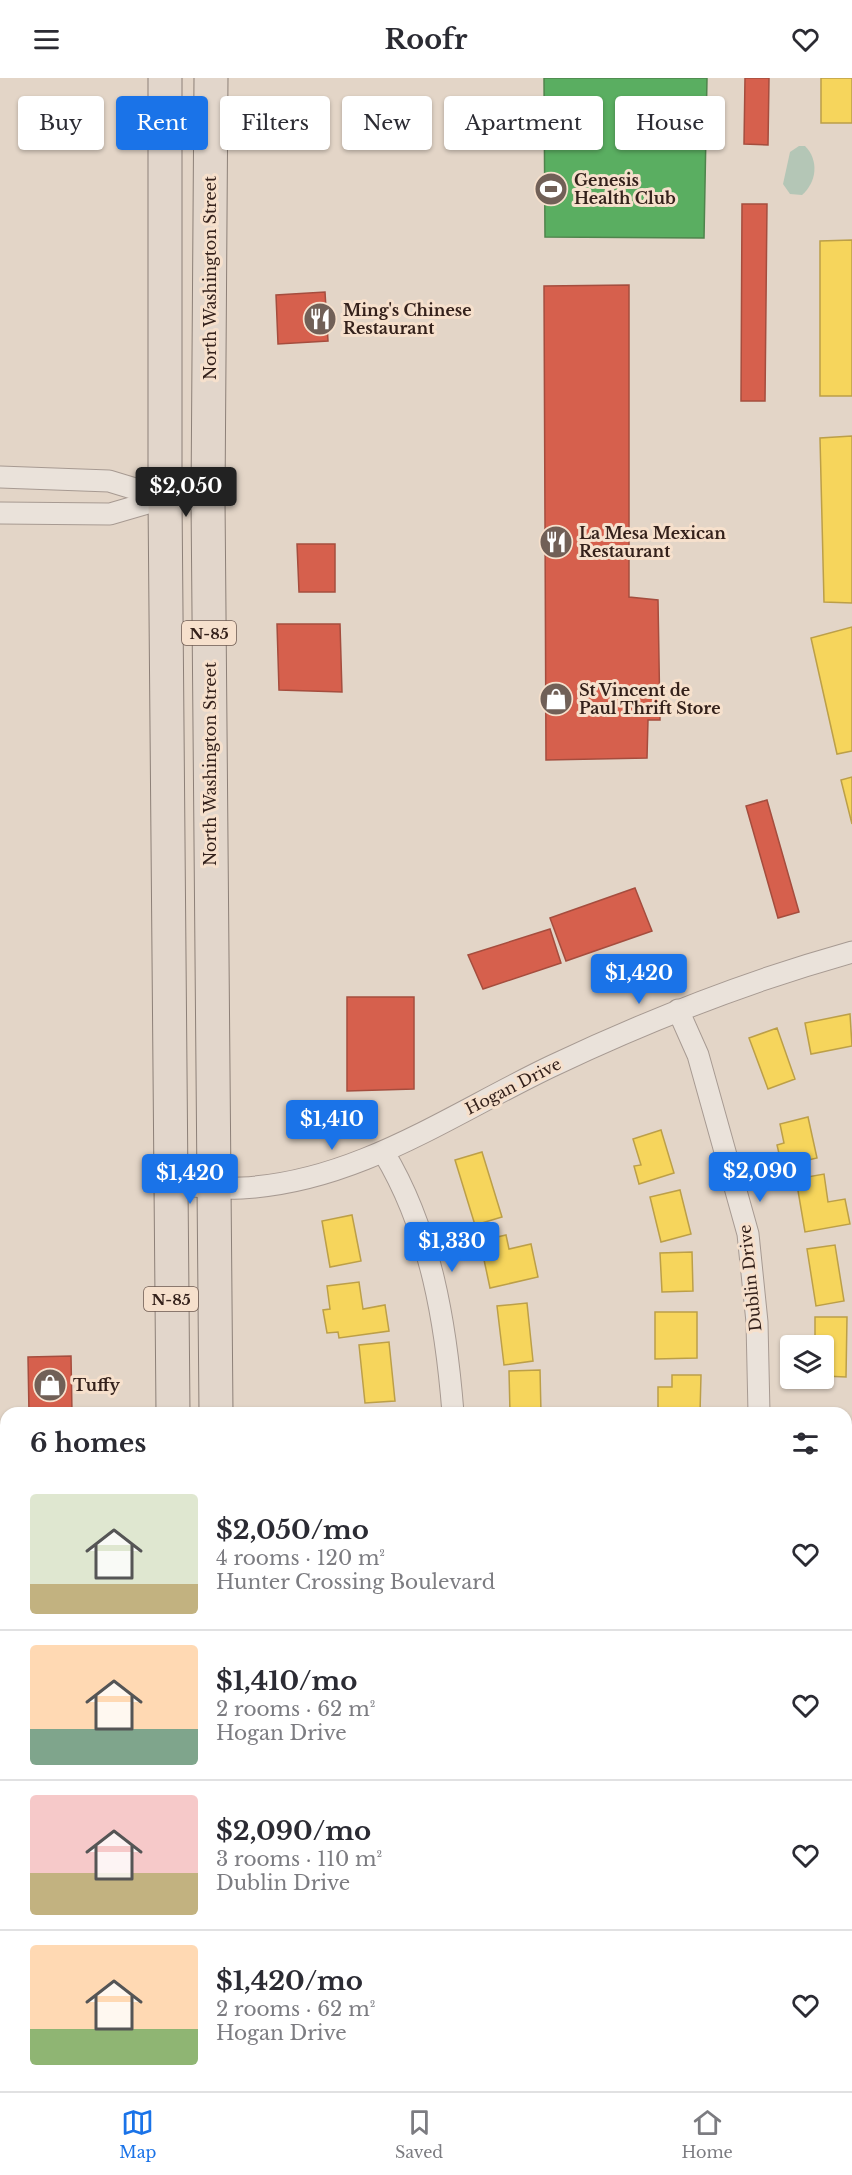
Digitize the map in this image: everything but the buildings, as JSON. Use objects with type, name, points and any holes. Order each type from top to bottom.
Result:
[{"type":"main road","name":"N-85","points":[[165,78],[165,498],[173,1407]]},
{"type":"main road","name":"North Washington Street","points":[[211,78],[208,499],[216,1407]]},
{"type":"street","points":[[0,477],[109,481],[165,498],[208,499]]},
{"type":"street","points":[[0,513],[110,514],[165,498]]},
{"type":"street","name":"Hogan Drive","points":[[170,1184],[213,1188],[271,1185],[313,1177],[384,1153],[551,1066],[678,1010],[768,976],[852,952]]},
{"type":"street","name":"Dublin Drive","points":[[678,1010],[698,1055],[748,1234],[757,1322],[759,1407]]},
{"type":"street","points":[[384,1153],[403,1185],[413,1211],[438,1295],[452,1407]]},
{"type":"shaded area","points":[[799,146],[805,146],[810,152],[814,164],[811,184],[802,195],[790,194],[783,184],[790,152]]},
{"type":"place","name":"Genesis Health Club","points":[[551,189]]},
{"type":"place","name":"Ming's Chinese Restaurant","points":[[320,319]]},
{"type":"place","name":"La Mesa Mexican Restaurant","points":[[556,542]]},
{"type":"place","name":"St Vincent de Paul Thrift Store","points":[[556,699]]},
{"type":"place","name":"Tuffy","points":[[50,1385]]}]
